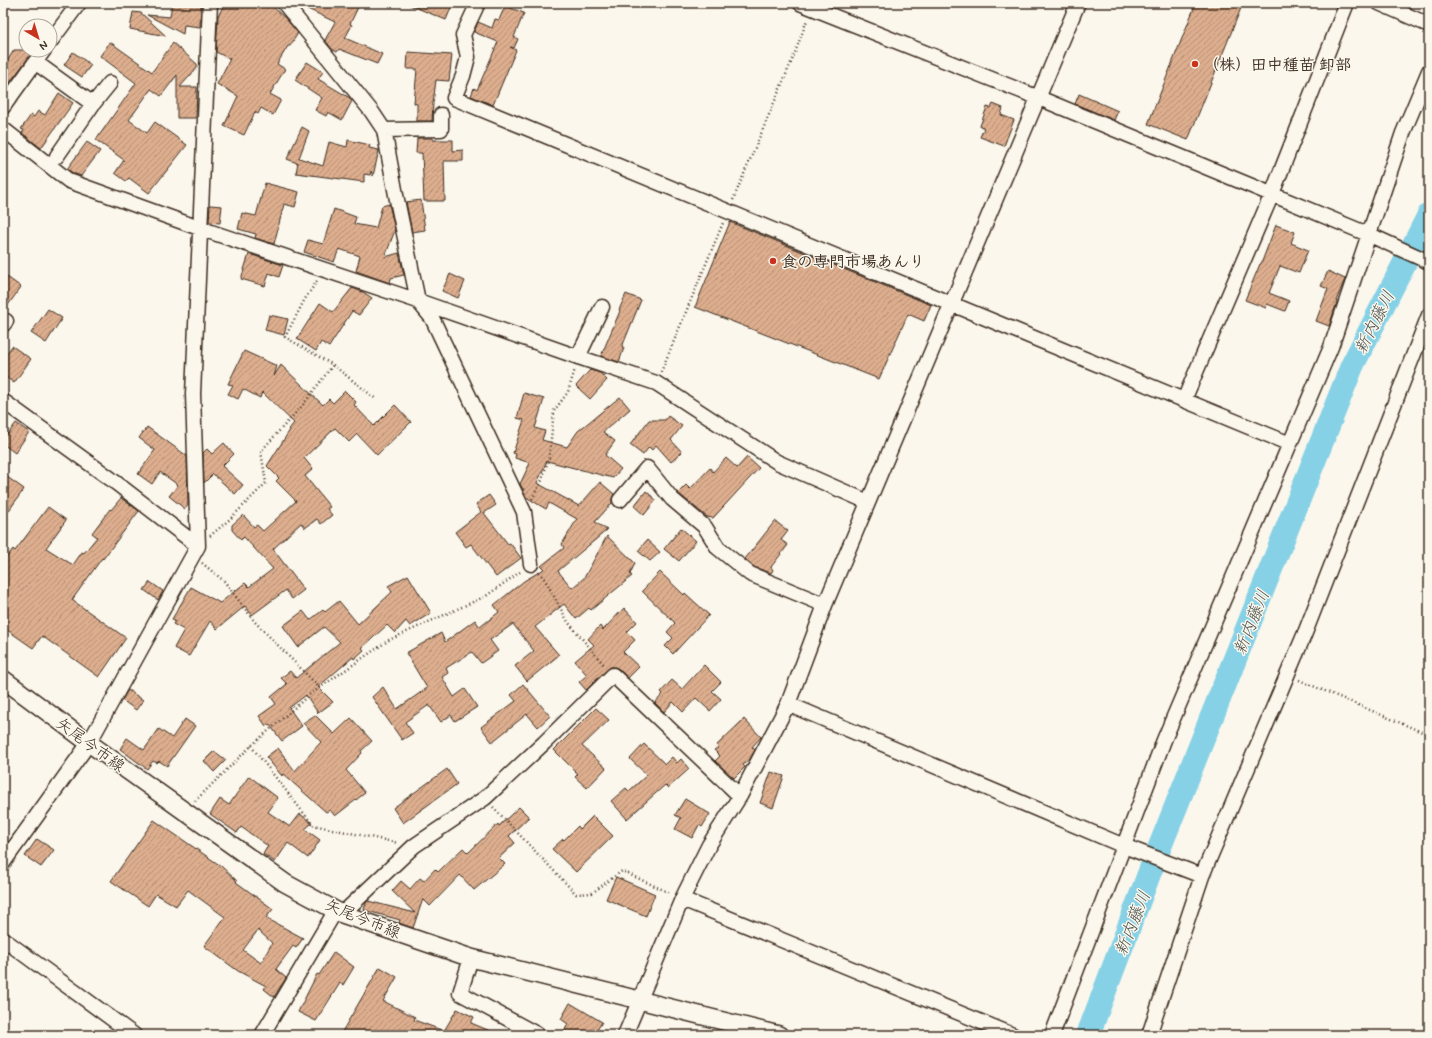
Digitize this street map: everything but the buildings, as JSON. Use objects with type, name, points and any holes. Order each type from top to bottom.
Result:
[{"type":"main road","name":"矢尾今市線","points":[[3,679],[89,743],[285,883],[339,912],[471,958],[779,1035]]},
{"type":"street","points":[[58,31],[79,3]]},
{"type":"street","points":[[3,863],[89,743],[196,551],[193,394],[199,228],[210,3]]},
{"type":"street","points":[[284,3],[372,112],[384,130],[418,301],[432,318],[524,512],[531,564]]},
{"type":"street","points":[[478,3],[463,35],[468,57],[463,76],[454,98],[1290,444]]},
{"type":"street","points":[[626,1035],[682,899],[710,845],[740,796],[788,704],[825,605],[1078,3]]},
{"type":"street","points":[[1184,400],[1272,194],[1347,3]]},
{"type":"street","points":[[1379,3],[1429,25]]},
{"type":"street","points":[[806,5],[1272,194],[1429,262]]},
{"type":"street","points":[[3,106],[38,58]]},
{"type":"street","points":[[35,62],[93,104]]},
{"type":"street","points":[[1052,1035],[1167,733],[1331,348],[1374,237],[1403,134],[1429,71]]},
{"type":"street","points":[[57,156],[93,104],[110,83]]},
{"type":"street","points":[[384,130],[441,129],[441,115]]},
{"type":"street","points":[[3,129],[69,181],[199,228],[418,301],[656,383],[777,462],[868,502]]},
{"type":"street","points":[[578,357],[602,307]]},
{"type":"street","points":[[1149,1035],[1202,876],[1305,633],[1429,315]]},
{"type":"street","points":[[3,400],[111,479],[196,551]]},
{"type":"street","points":[[620,500],[647,468],[672,499],[705,527],[718,548],[750,574],[825,605]]},
{"type":"street","points":[[262,1035],[339,912],[414,846],[485,798],[613,675],[740,796]]},
{"type":"street","points":[[788,704],[1124,846],[1202,876]]},
{"type":"street","points":[[682,899],[1013,1035]]},
{"type":"street","points":[[3,938],[134,1035]]},
{"type":"street","points":[[471,958],[460,993],[538,1035]]},
{"type":"path","points":[[656,383],[793,58],[806,5]]},
{"type":"path","points":[[325,270],[304,299],[285,337],[333,365],[376,399]]},
{"type":"path","points":[[524,512],[542,480],[549,457],[554,411],[568,392],[578,357]]},
{"type":"path","points":[[319,688],[256,622],[224,581],[196,551],[266,483],[261,451],[302,406],[333,365]]},
{"type":"path","points":[[185,811],[251,746],[309,695],[389,640],[486,596],[531,564],[544,578],[568,622],[613,675]]},
{"type":"path","points":[[1287,676],[1429,735]]},
{"type":"path","points":[[251,746],[313,825],[414,846]]},
{"type":"path","points":[[485,798],[576,894],[592,893],[622,871],[682,899]]},
{"type":"waterway","name":"新内藤川","points":[[1088,1035],[1149,874],[1352,366],[1429,215]]},
{"type":"place","name":"（株）田中種苗 卸部","points":[[1195,64]]},
{"type":"place","name":"食の専門市場あんり","points":[[773,261]]}]
